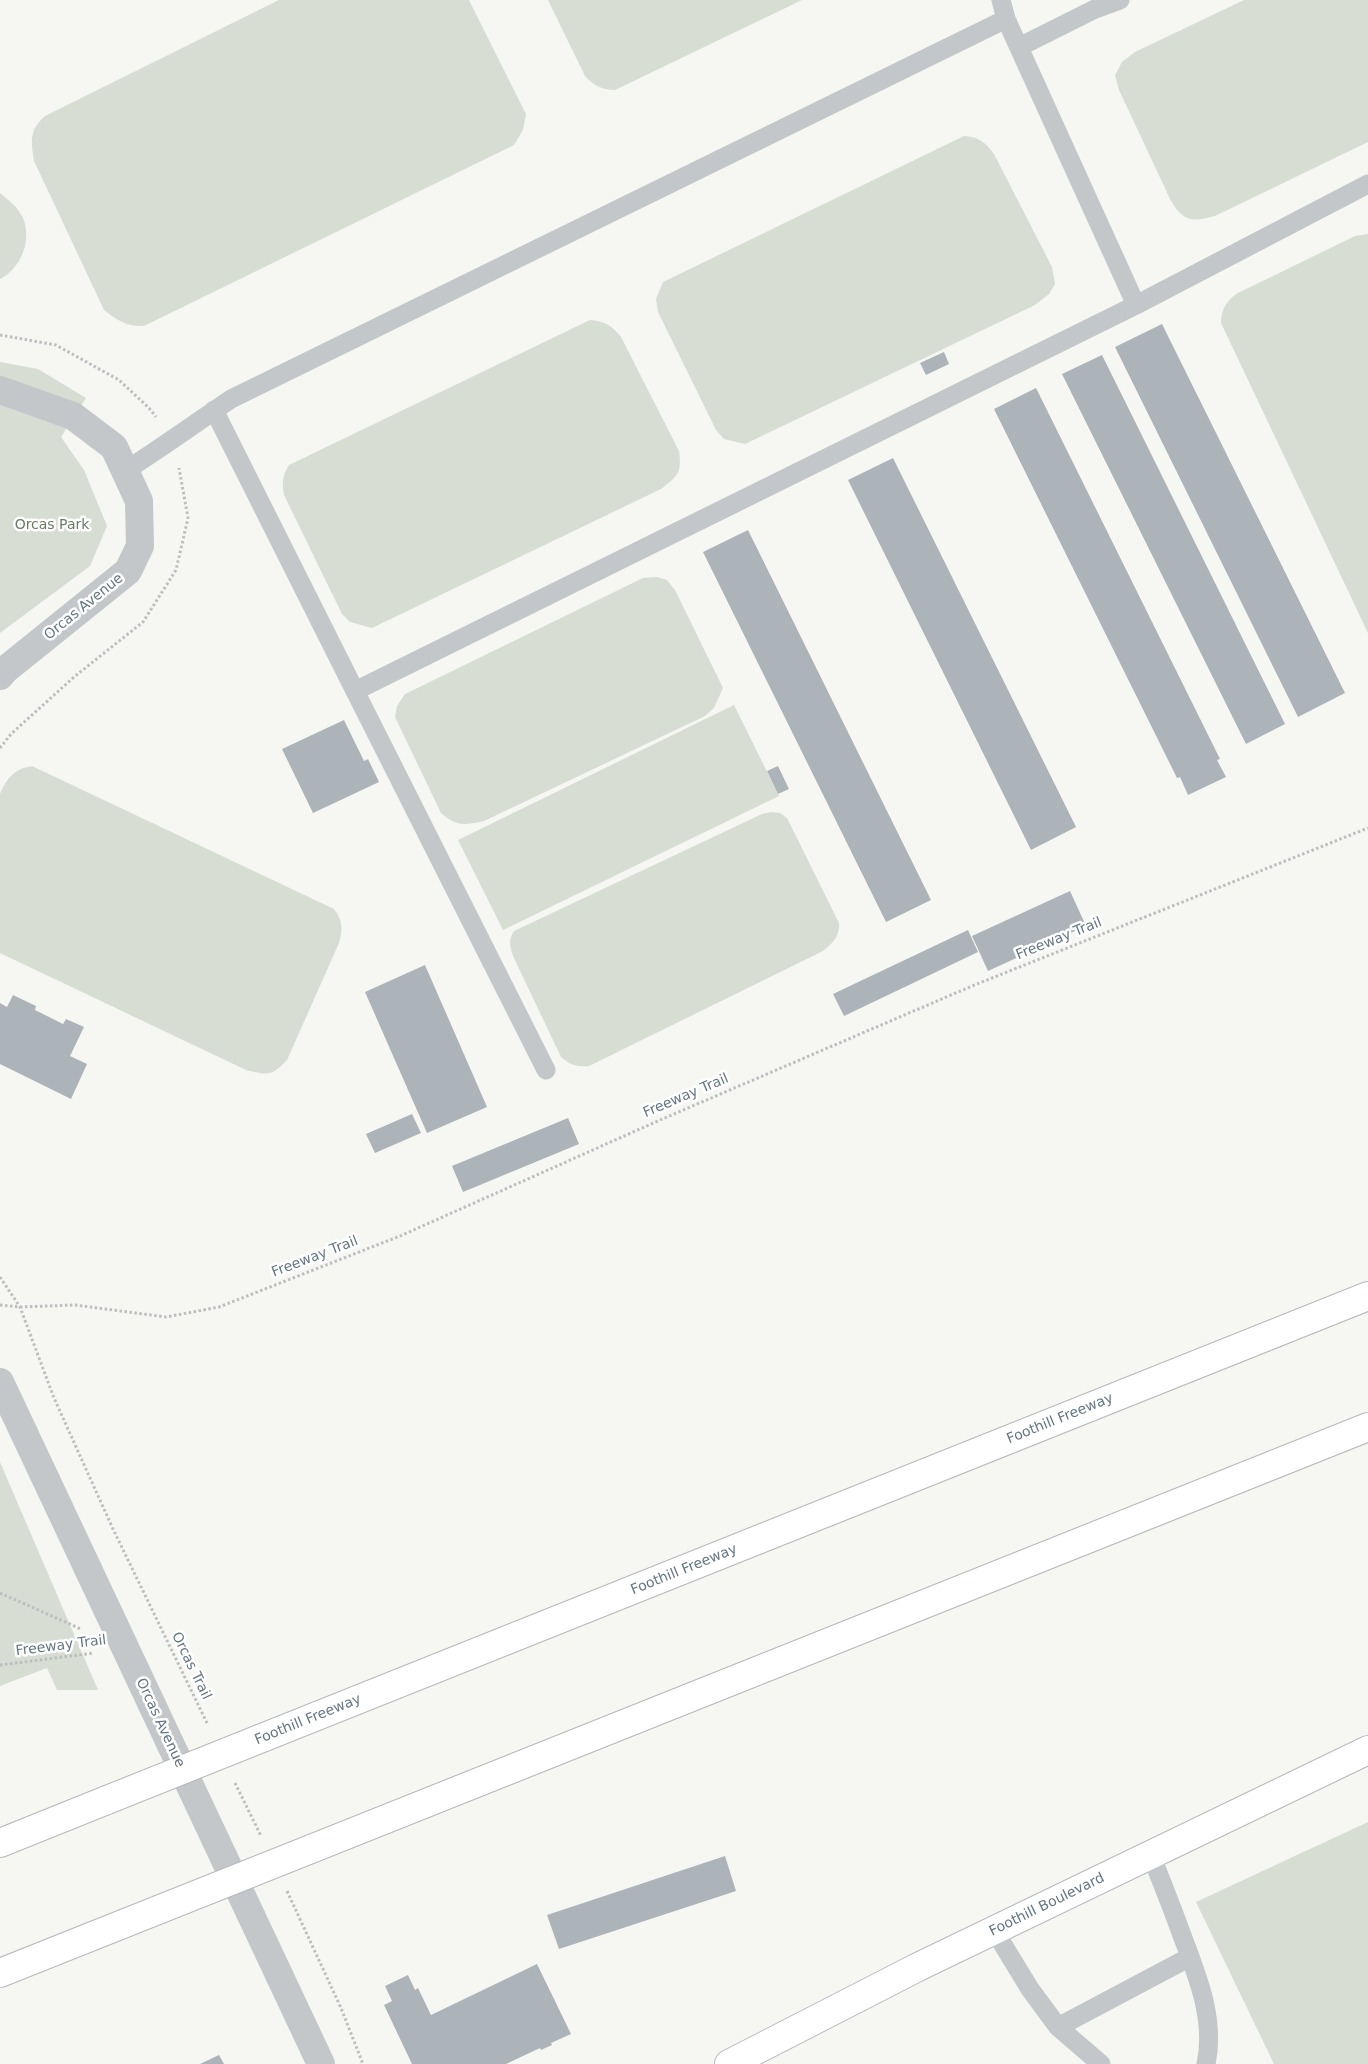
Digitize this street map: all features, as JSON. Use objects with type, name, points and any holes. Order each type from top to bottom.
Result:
[{"type":"main road","name":"Foothill Freeway","points":[[0,1842],[1368,1296]]},
{"type":"main road","points":[[0,1973],[1368,1427]]},
{"type":"main road","name":"Foothill Boulevard","points":[[729,2064],[901,1975],[1368,1750]]},
{"type":"street","name":"Orcas Avenue","points":[[0,390],[73,416],[114,447],[139,501],[140,546],[128,571],[0,676]]},
{"type":"street","name":"Orcas Avenue","points":[[0,1382],[320,2064]]},
{"type":"lane","points":[[1001,0],[1006,19],[1136,305]]},
{"type":"lane","points":[[1019,46],[1095,9],[1120,0]]},
{"type":"lane","points":[[126,471],[240,394],[1006,19]]},
{"type":"lane","points":[[355,691],[1136,305],[1368,184]]},
{"type":"lane","points":[[214,410],[546,1070]]},
{"type":"lane","points":[[1151,1855],[1199,1979],[1208,2022],[1209,2047],[1206,2064]]},
{"type":"lane","points":[[994,1930],[1030,1989],[1058,2027],[1101,2064]]},
{"type":"lane","points":[[1058,2027],[1190,1957]]},
{"type":"path","name":"Freeway Trail","points":[[0,1305],[20,1307],[75,1304],[166,1317],[219,1307],[400,1236],[660,1120],[972,986],[1368,828]]},
{"type":"path","name":"Orcas Trail","points":[[0,1277],[20,1307],[54,1398],[109,1520],[210,1730]]},
{"type":"path","points":[[0,1593],[125,1649]]},
{"type":"path","name":"Freeway Trail","points":[[0,1665],[125,1649]]},
{"type":"path","points":[[231,1774],[265,1844]]},
{"type":"path","points":[[286,1888],[341,2008],[363,2064]]},
{"type":"green space","points":[[279,0],[469,0],[526,114],[523,130],[514,145],[144,326],[122,322],[104,310],[34,161],[32,136],[36,126],[45,116]]},
{"type":"green space","points":[[548,0],[802,0],[615,90],[598,86],[585,76]]},
{"type":"green space","points":[[1244,0],[1368,0],[1368,142],[1215,216],[1189,219],[1180,213],[1171,201],[1119,90],[1115,75],[1122,62],[1135,52]]},
{"type":"green space","points":[[964,136],[981,141],[994,154],[1052,267],[1055,284],[1049,294],[1035,305],[745,444],[724,439],[716,430],[658,312],[656,299],[663,282]]},
{"type":"green space","points":[[0,193],[20,212],[25,225],[26,243],[20,260],[8,274],[0,279]]},
{"type":"green space","points":[[1368,234],[1368,633],[1221,323],[1225,307],[1236,294],[1355,236]]},
{"type":"green space","points":[[590,320],[607,324],[621,337],[679,451],[680,464],[675,477],[661,489],[372,628],[350,622],[342,614],[284,495],[283,480],[289,465]]},
{"type":"green space","name":"Orcas Park","points":[[0,362],[38,369],[86,398],[61,437],[84,470],[107,526],[90,566],[0,633]]},
{"type":"green space","points":[[657,577],[667,580],[675,590],[723,688],[714,708],[705,716],[484,821],[461,824],[452,821],[441,813],[395,717],[397,706],[405,694],[643,578]]},
{"type":"green space","points":[[734,705],[779,796],[503,930],[458,840]]},
{"type":"green space","points":[[32,766],[334,909],[341,925],[339,943],[287,1060],[277,1069],[264,1074],[246,1070],[0,953],[0,794],[5,783],[12,775],[20,769]]},
{"type":"green space","points":[[780,813],[787,818],[839,923],[838,932],[833,942],[823,951],[589,1066],[574,1065],[561,1057],[513,956],[510,943],[514,931],[762,814]]},
{"type":"green space","points":[[0,1462],[98,1690],[57,1690],[47,1668],[0,1686]]},
{"type":"green space","points":[[1368,1822],[1368,2064],[1274,2064],[1196,1902]]},
{"type":"building","points":[[1162,324],[1345,693],[1298,717],[1115,347]]},
{"type":"building","points":[[944,352],[949,364],[926,375],[920,363]]},
{"type":"building","points":[[1102,355],[1285,724],[1246,744],[1062,374]]},
{"type":"building","points":[[1036,388],[1220,759],[1217,760],[1226,777],[1188,795],[1180,777],[1177,778],[994,409]]},
{"type":"building","points":[[893,458],[1076,827],[1031,850],[848,480]]},
{"type":"building","points":[[748,530],[931,900],[886,922],[703,552]]},
{"type":"building","points":[[344,720],[364,761],[368,759],[379,782],[313,813],[282,749]]},
{"type":"building","points":[[778,766],[789,789],[778,794],[767,771]]},
{"type":"building","points":[[1070,891],[1086,926],[988,971],[972,936]]},
{"type":"building","points":[[968,930],[978,952],[844,1016],[833,994]]},
{"type":"building","points":[[425,965],[487,1107],[427,1133],[365,992]]},
{"type":"building","points":[[13,995],[36,1006],[35,1010],[63,1024],[66,1019],[84,1027],[70,1056],[87,1064],[71,1099],[0,1064],[0,1003],[7,1007]]},
{"type":"building","points":[[412,1114],[421,1133],[375,1153],[366,1134]]},
{"type":"building","points":[[568,1118],[579,1144],[463,1192],[452,1166]]},
{"type":"building","points":[[725,1856],[736,1891],[559,1949],[547,1915]]},
{"type":"building","points":[[537,1964],[571,2034],[551,2043],[552,2045],[541,2050],[540,2048],[506,2064],[412,2064],[384,2005],[392,2001],[385,1986],[408,1975],[415,1990],[418,1988],[431,2015]]},
{"type":"building","points":[[219,2055],[224,2064],[200,2064]]}]
